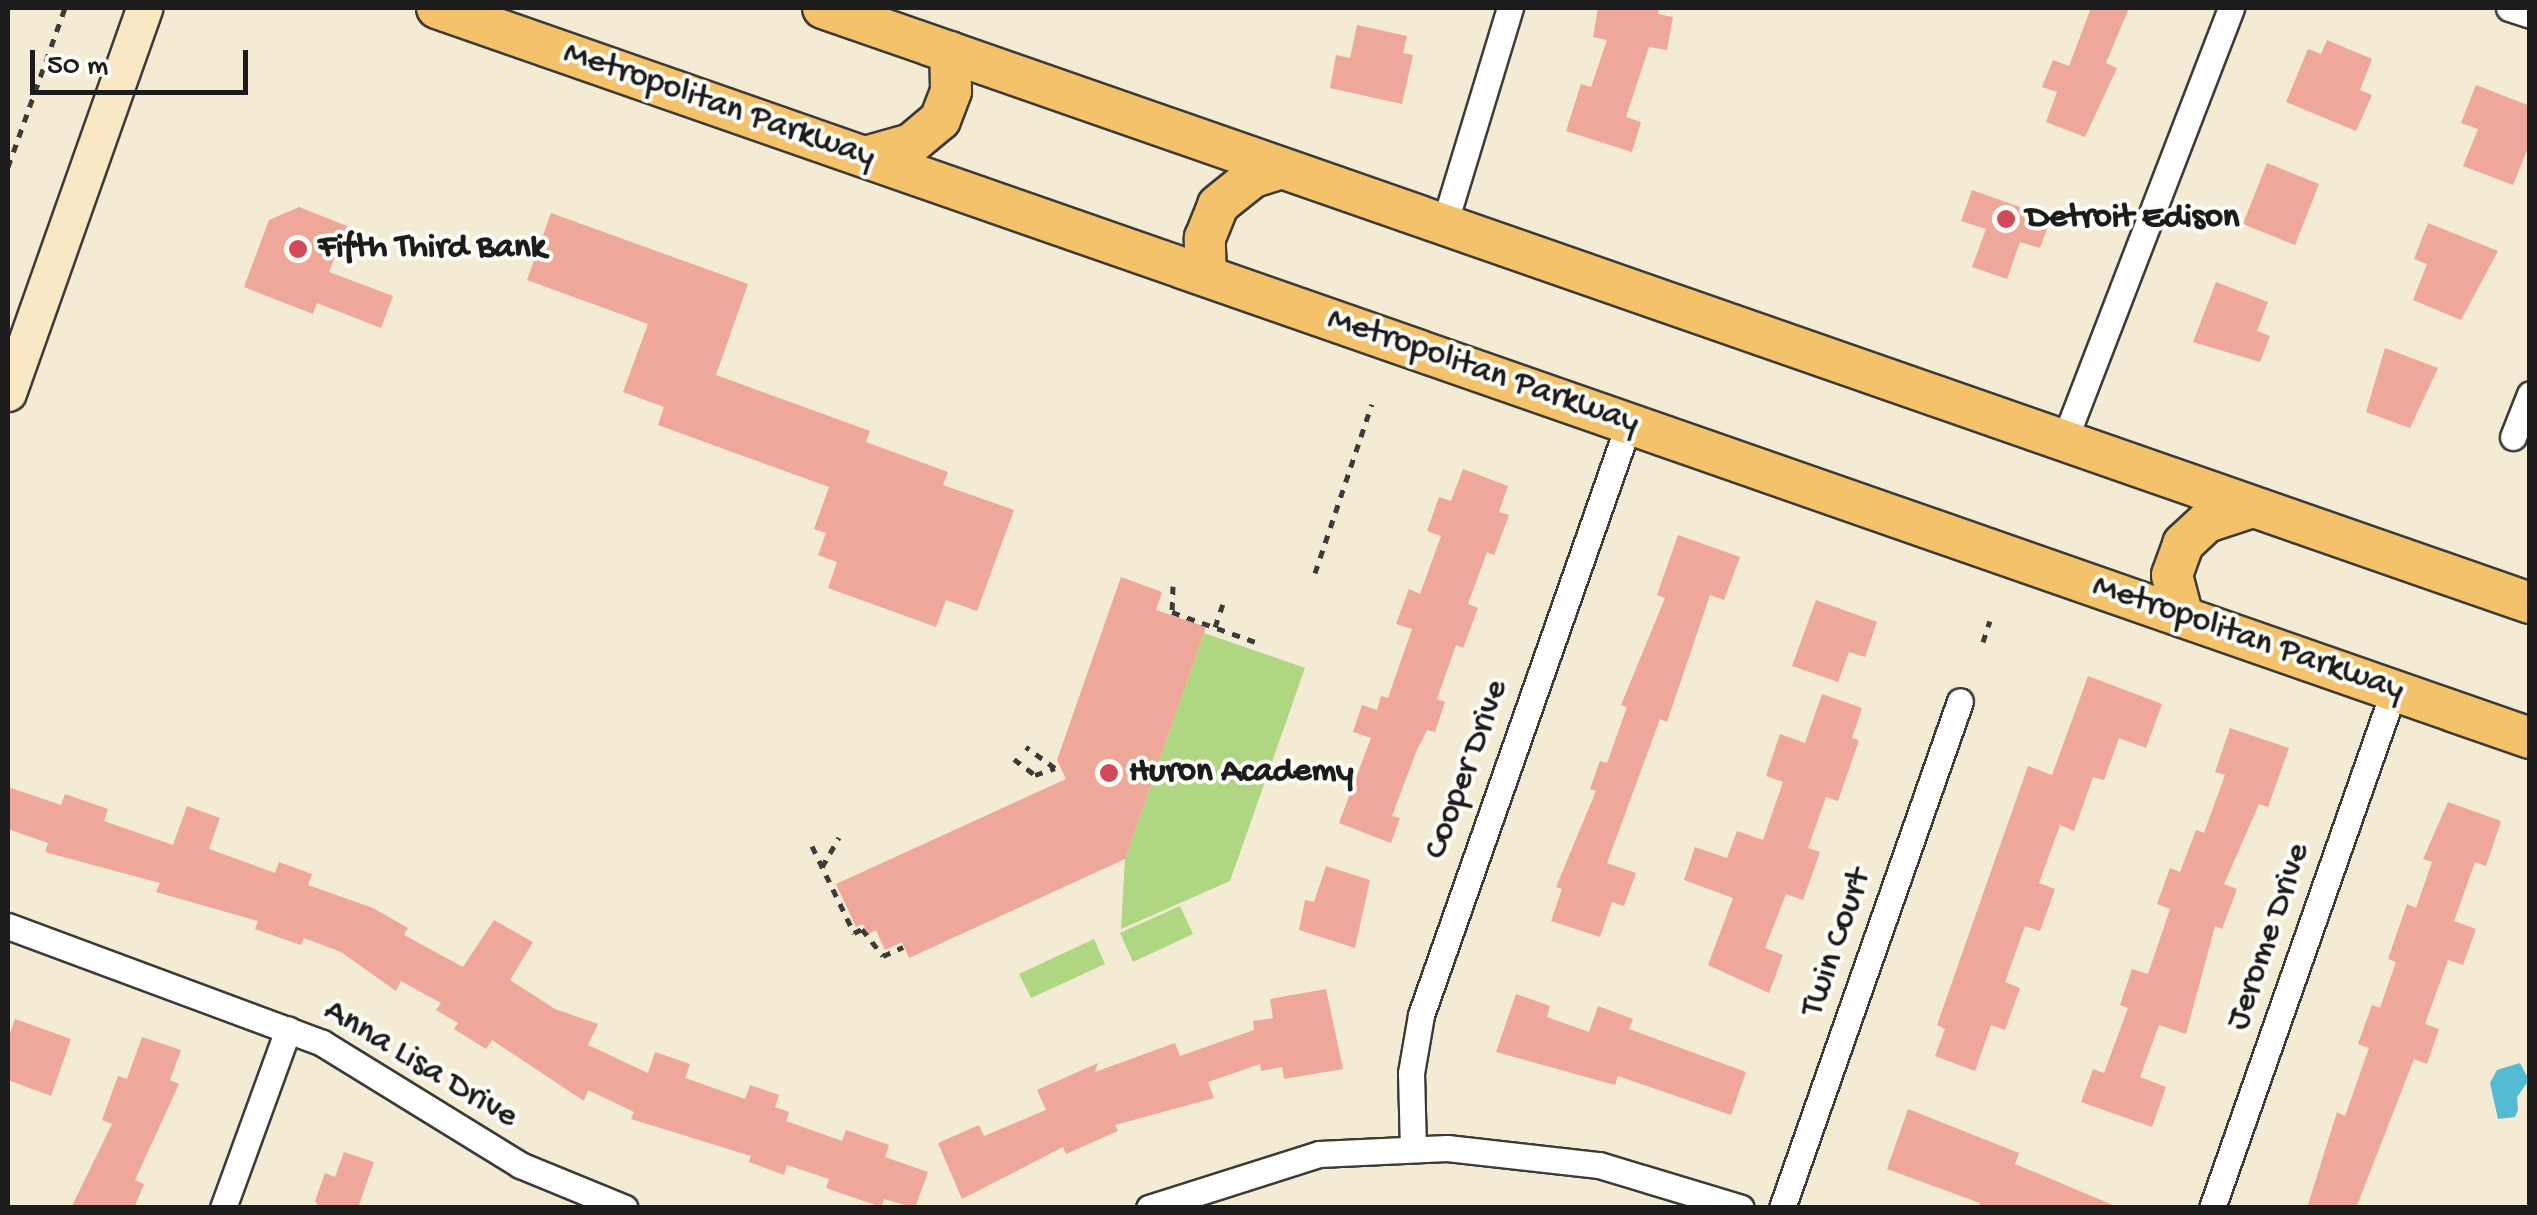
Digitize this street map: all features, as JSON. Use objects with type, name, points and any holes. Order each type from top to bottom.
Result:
[{"type":"main road","name":"Metropolitan Parkway","points":[[437,8],[2530,738]]},
{"type":"main road","points":[[823,8],[2530,604]]},
{"type":"main road","points":[[866,157],[910,144],[940,120],[951,91],[950,52]]},
{"type":"main road","points":[[1206,276],[1205,238],[1218,205],[1254,176],[1282,168]]},
{"type":"main road","points":[[2183,617],[2172,575],[2183,544],[2207,522],[2253,507]]},
{"type":"street","points":[[8,393],[144,8]]},
{"type":"street","points":[[1444,225],[1510,8]]},
{"type":"street","points":[[2064,441],[2231,8]]},
{"type":"street","points":[[2509,8],[2530,15]]},
{"type":"street","points":[[2513,437],[2530,394]]},
{"type":"street","name":"Cooper Drive","points":[[1413,1148],[1412,1073],[1421,1015],[1629,423]]},
{"type":"street","name":"Jerome Drive","points":[[2212,1208],[2394,690]]},
{"type":"street","name":"Twin Court","points":[[1782,1208],[1960,701]]},
{"type":"street","name":"Anna Lisa Drive","points":[[8,926],[288,1029],[354,1060],[520,1166],[625,1208]]},
{"type":"street","points":[[223,1208],[288,1029]]},
{"type":"street","points":[[1149,1208],[1277,1163],[1413,1148],[1558,1157],[1644,1175],[1741,1208]]},
{"type":"path","points":[[8,167],[65,8]]},
{"type":"path","points":[[1316,573],[1372,404]]},
{"type":"path","points":[[1173,586],[1172,612],[1261,644]]},
{"type":"path","points":[[1214,627],[1223,604]]},
{"type":"path","points":[[1982,642],[1990,621]]},
{"type":"path","points":[[1218,642],[1222,630]]},
{"type":"path","points":[[1014,759],[1036,776],[1057,767],[1026,747]]},
{"type":"path","points":[[822,867],[839,837]]},
{"type":"path","points":[[812,846],[854,933],[862,929],[883,956],[903,947]]},
{"type":"green space","points":[[1204,633],[1305,668],[1230,881],[1121,929],[1125,859]]},
{"type":"green space","points":[[1180,906],[1193,934],[1133,962],[1120,933]]},
{"type":"green space","points":[[1094,939],[1105,964],[1031,998],[1019,974]]},
{"type":"water","points":[[2520,1063],[2529,1080],[2517,1097],[2518,1110],[2515,1117],[2498,1119],[2490,1083],[2497,1070]]},
{"type":"building","points":[[1598,8],[1659,8],[1658,14],[1673,17],[1667,50],[1649,47],[1626,117],[1641,122],[1632,152],[1566,131],[1581,84],[1591,87],[1607,40],[1593,37]]},
{"type":"building","points":[[2091,8],[2129,8],[2106,63],[2117,68],[2085,137],[2046,122],[2057,92],[2042,87],[2053,60],[2069,66]]},
{"type":"building","points":[[1357,25],[1407,36],[1403,53],[1413,55],[1402,104],[1330,88],[1336,55],[1350,58]]},
{"type":"building","points":[[2327,40],[2372,59],[2360,90],[2372,95],[2356,131],[2286,102],[2308,49],[2321,54]]},
{"type":"building","points":[[2476,85],[2530,106],[2530,143],[2513,185],[2463,166],[2478,129],[2461,123]]},
{"type":"building","points":[[2267,163],[2319,184],[2295,245],[2243,224]]},
{"type":"building","name":"Detroit Edison","points":[[1972,190],[2051,218],[2040,248],[2020,242],[2007,279],[1972,267],[1986,229],[1961,221]]},
{"type":"building","name":"Fifth Third Bank","points":[[299,207],[347,226],[329,272],[393,296],[381,328],[317,303],[313,314],[244,287],[269,220]]},
{"type":"building","points":[[551,213],[748,284],[716,375],[870,431],[866,442],[948,472],[943,485],[1014,510],[977,611],[946,600],[936,627],[828,588],[837,562],[818,555],[826,533],[814,529],[829,487],[658,425],[664,407],[623,392],[648,324],[527,280]]},
{"type":"building","points":[[2428,223],[2498,251],[2461,320],[2413,300],[2427,264],[2414,259]]},
{"type":"building","points":[[2216,282],[2268,302],[2257,331],[2270,336],[2260,362],[2193,342]]},
{"type":"building","points":[[2385,348],[2438,368],[2410,428],[2366,412]]},
{"type":"building","points":[[1463,469],[1508,486],[1499,512],[1509,515],[1494,555],[1487,552],[1468,604],[1478,608],[1463,648],[1456,645],[1437,699],[1445,702],[1435,732],[1427,730],[1392,816],[1400,818],[1391,843],[1339,823],[1371,738],[1353,732],[1362,705],[1377,710],[1381,696],[1388,698],[1412,629],[1396,624],[1409,589],[1420,594],[1441,536],[1427,531],[1439,497],[1451,501]]},
{"type":"building","points":[[1678,535],[1740,557],[1724,600],[1710,595],[1667,722],[1660,719],[1607,863],[1636,873],[1624,906],[1612,902],[1600,937],[1551,921],[1562,889],[1556,887],[1596,791],[1590,789],[1600,761],[1607,763],[1627,707],[1621,705],[1665,598],[1657,595]]},
{"type":"building","name":"Huron Academy","points":[[1121,577],[1162,592],[1156,610],[1206,627],[1125,859],[909,958],[902,942],[885,950],[876,930],[868,934],[863,924],[856,927],[836,884],[1066,779],[1057,760]]},
{"type":"building","points":[[1816,600],[1877,622],[1865,657],[1849,652],[1838,682],[1792,666]]},
{"type":"building","points":[[2088,676],[2162,704],[2146,748],[2119,738],[2104,780],[2093,777],[2074,831],[2060,825],[2039,883],[2055,889],[2040,931],[2025,926],[2005,982],[2020,988],[2005,1030],[1991,1025],[1975,1071],[1935,1056],[1945,1029],[1937,1025],[2028,766],[2052,775]]},
{"type":"building","points":[[1822,694],[1862,708],[1852,738],[1859,740],[1838,801],[1826,797],[1808,848],[1820,852],[1803,900],[1786,894],[1765,948],[1783,955],[1769,993],[1708,965],[1733,898],[1684,880],[1695,847],[1727,858],[1737,831],[1763,840],[1783,782],[1766,776],[1780,734],[1805,743]]},
{"type":"building","points":[[2230,728],[2289,748],[2268,807],[2259,804],[2224,884],[2237,889],[2222,929],[2215,926],[2186,1034],[2159,1025],[2140,1077],[2166,1087],[2152,1127],[2081,1102],[2093,1069],[2104,1073],[2128,1008],[2120,1005],[2132,969],[2148,974],[2170,909],[2157,904],[2170,868],[2180,872],[2196,830],[2204,833],[2225,775],[2215,772]]},
{"type":"building","points":[[8,787],[61,805],[65,794],[108,809],[104,821],[173,845],[187,806],[220,818],[209,849],[275,873],[279,862],[312,874],[308,885],[373,908],[408,928],[404,935],[463,967],[494,920],[533,942],[510,980],[555,1009],[598,1024],[588,1045],[648,1073],[655,1052],[690,1064],[685,1078],[745,1099],[750,1085],[779,1095],[775,1107],[789,1112],[786,1121],[842,1141],[846,1130],[889,1145],[885,1157],[928,1172],[915,1208],[884,1199],[881,1207],[826,1188],[829,1179],[787,1165],[784,1175],[749,1162],[751,1156],[631,1119],[634,1112],[588,1090],[584,1101],[492,1040],[486,1049],[454,1029],[458,1023],[436,1010],[441,1003],[401,981],[396,991],[341,952],[304,938],[301,945],[255,929],[258,921],[156,892],[160,883],[45,852],[48,843],[8,829]]},
{"type":"building","points":[[2448,802],[2501,821],[2486,866],[2475,862],[2454,921],[2476,929],[2463,965],[2448,960],[2425,1024],[2439,1029],[2427,1064],[2414,1059],[2356,1208],[2307,1208],[2337,1112],[2345,1116],[2369,1048],[2358,1044],[2372,1005],[2380,1008],[2396,962],[2388,959],[2407,904],[2416,908],[2432,862],[2423,859]]},
{"type":"building","points":[[1326,866],[1370,880],[1355,948],[1299,930],[1305,900],[1314,902]]},
{"type":"building","points":[[1326,989],[1343,1069],[1284,1079],[1282,1067],[1261,1071],[1260,1064],[1208,1082],[1214,1098],[1115,1125],[1118,1131],[1066,1154],[1063,1147],[962,1199],[938,1143],[979,1125],[984,1136],[1046,1110],[1037,1090],[1098,1063],[1095,1072],[1175,1043],[1180,1056],[1254,1030],[1253,1021],[1273,1018],[1270,999]]},
{"type":"building","points":[[1516,994],[1550,1006],[1547,1017],[1589,1032],[1598,1006],[1633,1019],[1629,1029],[1746,1072],[1731,1115],[1618,1076],[1615,1085],[1496,1052]]},
{"type":"building","points":[[15,1019],[71,1039],[51,1096],[8,1080],[8,1039]]},
{"type":"building","points":[[142,1037],[181,1050],[170,1080],[179,1084],[135,1180],[144,1184],[134,1208],[71,1208],[112,1124],[102,1120],[118,1076],[127,1079]]},
{"type":"building","points":[[1908,1109],[2019,1153],[2015,1164],[2120,1208],[1978,1208],[1980,1203],[1887,1169]]},
{"type":"building","points":[[344,1152],[374,1162],[358,1208],[320,1208],[315,1201],[325,1173],[335,1177]]},
{"type":"place","name":"Detroit Edison","points":[[2006,219]]},
{"type":"place","name":"Fifth Third Bank","points":[[298,249]]},
{"type":"place","name":"Huron Academy","points":[[1109,773]]}]
